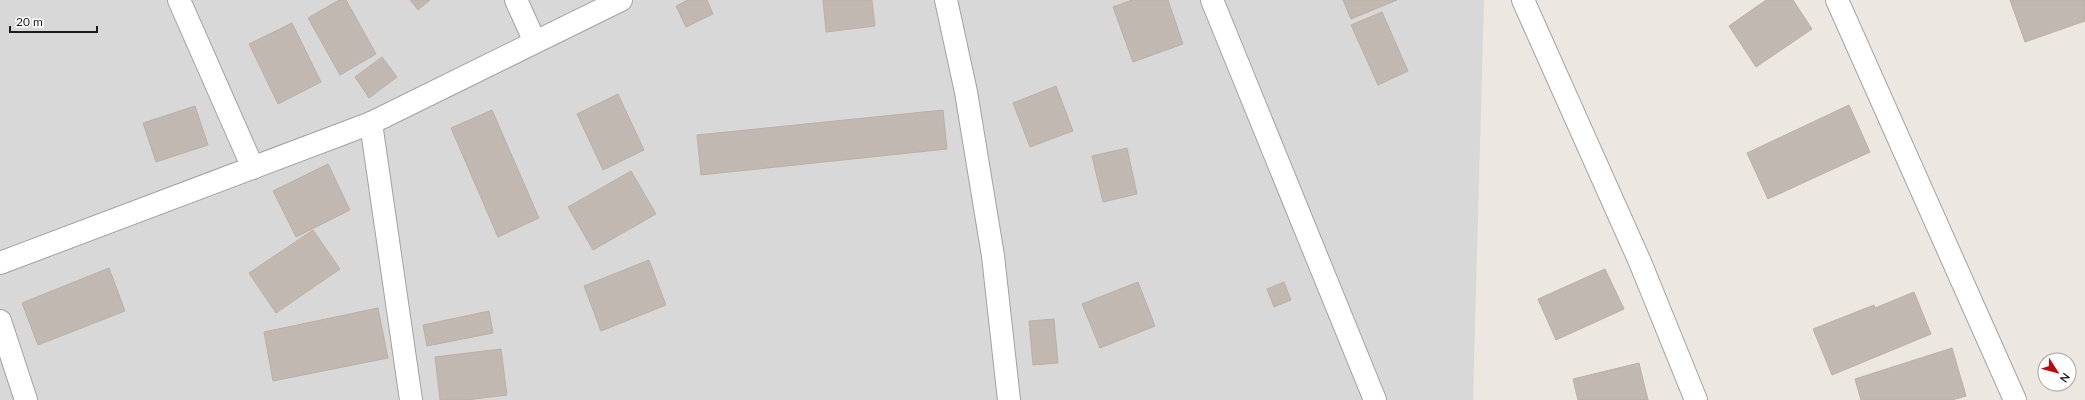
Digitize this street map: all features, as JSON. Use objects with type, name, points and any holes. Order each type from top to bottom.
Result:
[{"type":"street","points":[[179,0],[253,168]]},
{"type":"street","points":[[516,0],[535,42]]},
{"type":"street","points":[[0,263],[371,123],[621,0]]},
{"type":"street","points":[[946,0],[966,92],[992,256],[1009,400]]},
{"type":"street","points":[[1212,0],[1375,400]]},
{"type":"street","points":[[1523,0],[1640,262],[1696,400]]},
{"type":"street","points":[[1837,0],[2014,400]]},
{"type":"street","points":[[371,123],[411,400]]},
{"type":"street","points":[[0,321],[26,400]]},
{"type":"shaded area","points":[[0,0],[1484,0],[1473,400],[0,400]]},
{"type":"building","points":[[339,0],[346,0],[376,54],[340,75],[308,18]]},
{"type":"building","points":[[410,0],[430,0],[418,10]]},
{"type":"building","points":[[688,0],[707,0],[713,14],[686,27],[676,6]]},
{"type":"building","points":[[823,0],[872,0],[875,26],[826,32]]},
{"type":"building","points":[[1132,0],[1168,0],[1183,44],[1133,62],[1113,7]]},
{"type":"building","points":[[1343,0],[1397,0],[1351,19]]},
{"type":"building","points":[[1766,0],[1793,0],[1812,29],[1756,67],[1729,26]]},
{"type":"building","points":[[2010,0],[2085,0],[2085,21],[2025,42]]},
{"type":"building","points":[[1382,12],[1408,71],[1378,85],[1351,25]]},
{"type":"building","points":[[292,23],[321,82],[278,104],[249,44]]},
{"type":"building","points":[[382,57],[397,77],[369,98],[355,77]]},
{"type":"building","points":[[1056,86],[1073,131],[1030,147],[1013,103]]},
{"type":"building","points":[[618,94],[644,150],[603,170],[577,114]]},
{"type":"building","points":[[1849,105],[1870,152],[1768,199],[1747,153]]},
{"type":"building","points":[[195,106],[208,145],[156,162],[143,123]]},
{"type":"building","points":[[492,110],[539,218],[498,237],[451,128]]},
{"type":"building","points":[[943,110],[947,149],[701,175],[697,135]]},
{"type":"building","points":[[1127,148],[1137,194],[1103,202],[1092,156]]},
{"type":"building","points":[[328,164],[350,210],[296,237],[273,191]]},
{"type":"building","points":[[631,171],[656,214],[593,250],[568,207]]},
{"type":"building","points":[[313,230],[340,269],[276,313],[249,273]]},
{"type":"building","points":[[649,260],[666,305],[601,331],[584,286]]},
{"type":"building","points":[[109,268],[125,311],[38,345],[22,303]]},
{"type":"building","points":[[1605,269],[1624,309],[1556,340],[1538,299]]},
{"type":"building","points":[[1138,282],[1155,326],[1100,348],[1082,304]]},
{"type":"building","points":[[1284,282],[1291,300],[1274,307],[1267,289]]},
{"type":"building","points":[[1914,292],[1931,334],[1832,375],[1813,329],[1874,305],[1875,308]]},
{"type":"building","points":[[378,308],[388,358],[273,381],[264,332]]},
{"type":"building","points":[[489,311],[493,333],[427,346],[423,325]]},
{"type":"building","points":[[1054,319],[1058,363],[1033,365],[1029,321]]},
{"type":"building","points":[[1952,348],[1966,396],[1952,400],[1861,400],[1855,379]]},
{"type":"building","points":[[501,349],[507,395],[466,400],[440,400],[435,357]]},
{"type":"building","points":[[1639,363],[1648,400],[1578,400],[1573,379]]}]
